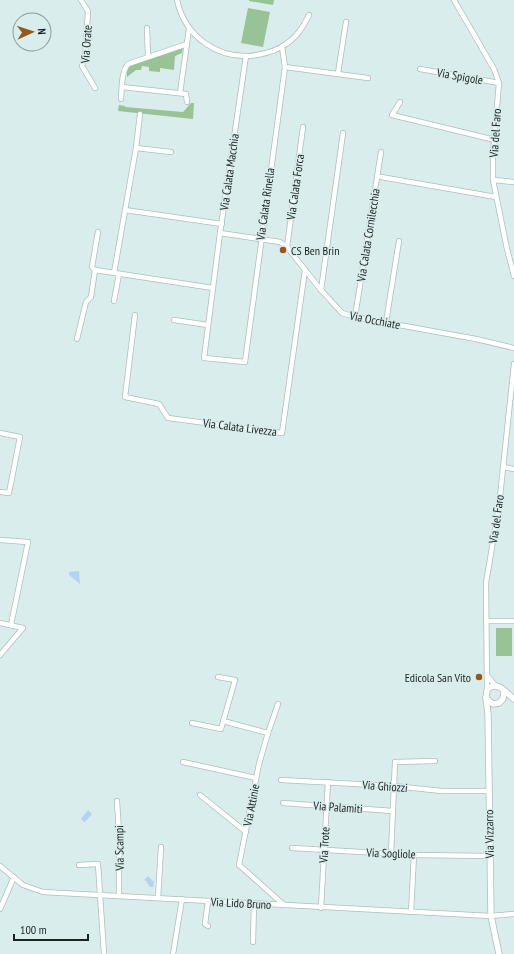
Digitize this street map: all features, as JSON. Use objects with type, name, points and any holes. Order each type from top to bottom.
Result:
[{"type":"street","name":"Via Orate","points":[[81,0],[88,11],[85,58],[82,66],[95,88]]},
{"type":"street","points":[[177,0],[182,16],[189,29],[200,41],[211,48],[230,54],[246,56],[263,54],[282,47],[297,35],[309,16]]},
{"type":"street","name":"Via del Faro","points":[[454,0],[494,69],[499,83],[493,153],[493,180],[514,276]]},
{"type":"street","points":[[338,73],[346,22]]},
{"type":"street","points":[[147,28],[148,57]]},
{"type":"street","points":[[180,93],[189,29]]},
{"type":"street","points":[[121,99],[123,75],[128,64],[187,44]]},
{"type":"street","name":"Via Calata Rinella","points":[[245,362],[285,67],[282,47]]},
{"type":"street","name":"Via Calata Macchia","points":[[245,362],[204,358],[220,233],[246,56]]},
{"type":"street","points":[[285,67],[368,78]]},
{"type":"street","name":"Via Spigole","points":[[420,69],[499,83]]},
{"type":"street","points":[[122,88],[186,94],[187,102]]},
{"type":"street","points":[[400,102],[392,115],[495,140]]},
{"type":"street","points":[[114,273],[136,148],[140,114]]},
{"type":"street","name":"Via Calata Forca","points":[[287,248],[303,127]]},
{"type":"street","points":[[321,290],[343,133]]},
{"type":"street","points":[[136,148],[171,152]]},
{"type":"street","name":"Via Calata Cornilecchia","points":[[355,317],[381,152]]},
{"type":"street","points":[[381,177],[496,197]]},
{"type":"street","points":[[493,180],[514,182]]},
{"type":"street","points":[[125,210],[222,224]]},
{"type":"street","points":[[98,232],[92,267],[96,270],[213,288]]},
{"type":"street","name":"Via Occhiate","points":[[220,233],[280,242],[287,248],[342,314],[476,339],[514,348]]},
{"type":"street","points":[[386,322],[399,242]]},
{"type":"street","points":[[77,339],[86,302],[91,297],[96,270]]},
{"type":"street","name":"Via Calata Livezza","points":[[135,315],[125,398],[159,404],[168,418],[282,433],[305,270]]},
{"type":"street","points":[[114,301],[119,274]]},
{"type":"street","points":[[174,320],[208,325]]},
{"type":"street","name":"Via del Faro","points":[[487,690],[486,583],[498,506],[514,365]]},
{"type":"street","points":[[0,433],[20,437],[9,493],[0,492]]},
{"type":"street","points":[[503,467],[514,469]]},
{"type":"street","points":[[0,540],[28,542],[11,625]]},
{"type":"street","points":[[486,621],[514,621]]},
{"type":"street","points":[[0,623],[23,628],[0,655]]},
{"type":"street","points":[[487,675],[495,685],[501,687],[514,699],[502,700],[499,703],[494,704],[488,714]]},
{"type":"street","points":[[192,724],[221,729],[236,680],[218,677]]},
{"type":"street","points":[[487,690],[495,685]]},
{"type":"street","name":"Via Vizzarro","points":[[487,690],[491,916],[499,954]]},
{"type":"street","points":[[502,700],[504,691]]},
{"type":"street","points":[[486,698],[494,704]]},
{"type":"street","name":"Via Attinie","points":[[278,704],[268,733],[256,778],[239,865],[285,905]]},
{"type":"street","points":[[223,721],[268,733]]},
{"type":"street","points":[[391,854],[395,762],[435,761]]},
{"type":"street","points":[[183,762],[256,778]]},
{"type":"street","name":"Via Ghiozzi","points":[[281,780],[394,786],[442,791],[488,791]]},
{"type":"street","name":"Via Trote","points":[[321,908],[328,782]]},
{"type":"street","points":[[200,795],[246,832]]},
{"type":"street","name":"Via Scampi","points":[[117,801],[119,833],[119,895]]},
{"type":"street","name":"Via Palamiti","points":[[283,803],[393,811]]},
{"type":"street","points":[[158,898],[161,847]]},
{"type":"street","name":"Via Sogliole","points":[[292,848],[391,854],[490,856]]},
{"type":"street","points":[[411,912],[414,854]]},
{"type":"street","points":[[79,865],[98,864],[104,954]]},
{"type":"street","name":"Via Lido Bruno","points":[[0,866],[23,886],[43,892],[491,916],[514,914]]},
{"type":"street","points":[[0,909],[14,877]]},
{"type":"street","points":[[173,954],[182,899]]},
{"type":"street","points":[[208,901],[205,924],[208,926]]},
{"type":"street","points":[[253,942],[254,904]]},
{"type":"green space","points":[[249,0],[274,0],[273,5]]},
{"type":"green space","points":[[248,8],[270,12],[263,47],[241,43]]},
{"type":"green space","points":[[183,47],[182,53],[175,56],[174,70],[160,68],[160,72],[149,71],[149,67],[142,66],[141,70],[136,70],[127,77],[127,70],[130,66]]},
{"type":"green space","points":[[191,103],[194,103],[193,119],[118,111],[119,105],[125,107],[183,112]]},
{"type":"green space","points":[[496,628],[512,628],[512,656],[496,656]]},
{"type":"water","points":[[79,571],[80,584],[69,575],[69,572]]},
{"type":"water","points":[[88,810],[92,814],[84,822],[81,819]]},
{"type":"water","points":[[148,876],[154,882],[153,887],[150,887],[144,880]]},
{"type":"place","name":"CS Ben Brin","points":[[283,250]]},
{"type":"place","name":"Edicola San Vito","points":[[479,677]]}]
